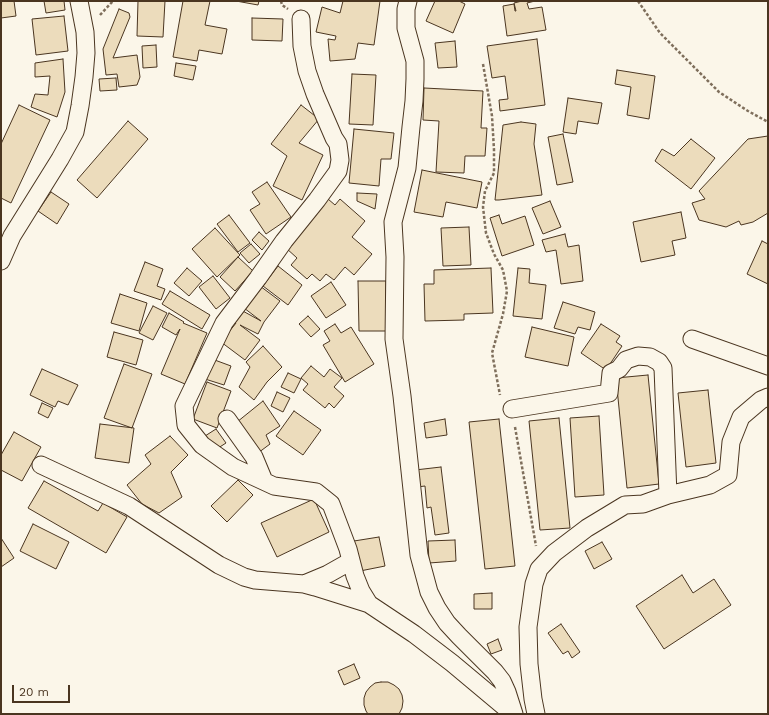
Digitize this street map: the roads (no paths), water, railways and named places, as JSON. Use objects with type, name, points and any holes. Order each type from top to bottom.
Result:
[{"type":"street","points":[[1,261],[12,236],[75,132],[80,106],[86,53],[85,32],[79,1]]},
{"type":"street","points":[[408,1],[406,9],[406,28],[415,61],[415,79],[407,168],[393,222],[395,257],[394,339],[402,396],[419,554],[430,592],[437,608],[447,623],[502,681],[514,714]]},
{"type":"street","points":[[300,19],[302,46],[307,71],[315,94],[338,144],[340,160],[338,171],[224,323],[184,406],[186,425],[202,445],[233,467],[274,486],[316,492],[331,504],[348,549],[360,591],[369,604]]},
{"type":"street","points":[[692,339],[768,366]]},
{"type":"street","points":[[512,409],[609,393],[612,373],[620,369],[626,360],[638,356],[650,357],[659,362],[663,368],[668,495]]},
{"type":"street","points":[[536,714],[529,664],[528,627],[534,584],[539,569],[554,553],[586,528],[625,505],[643,504],[668,495],[710,485],[728,475],[731,442],[741,417],[761,400],[768,397]]},
{"type":"street","points":[[226,419],[254,457],[264,482]]},
{"type":"street","points":[[41,465],[129,506],[219,564],[244,577],[262,581],[304,584],[328,590],[369,604],[421,639],[514,714]]},
{"type":"street","points":[[304,584],[328,574],[351,561]]}]
